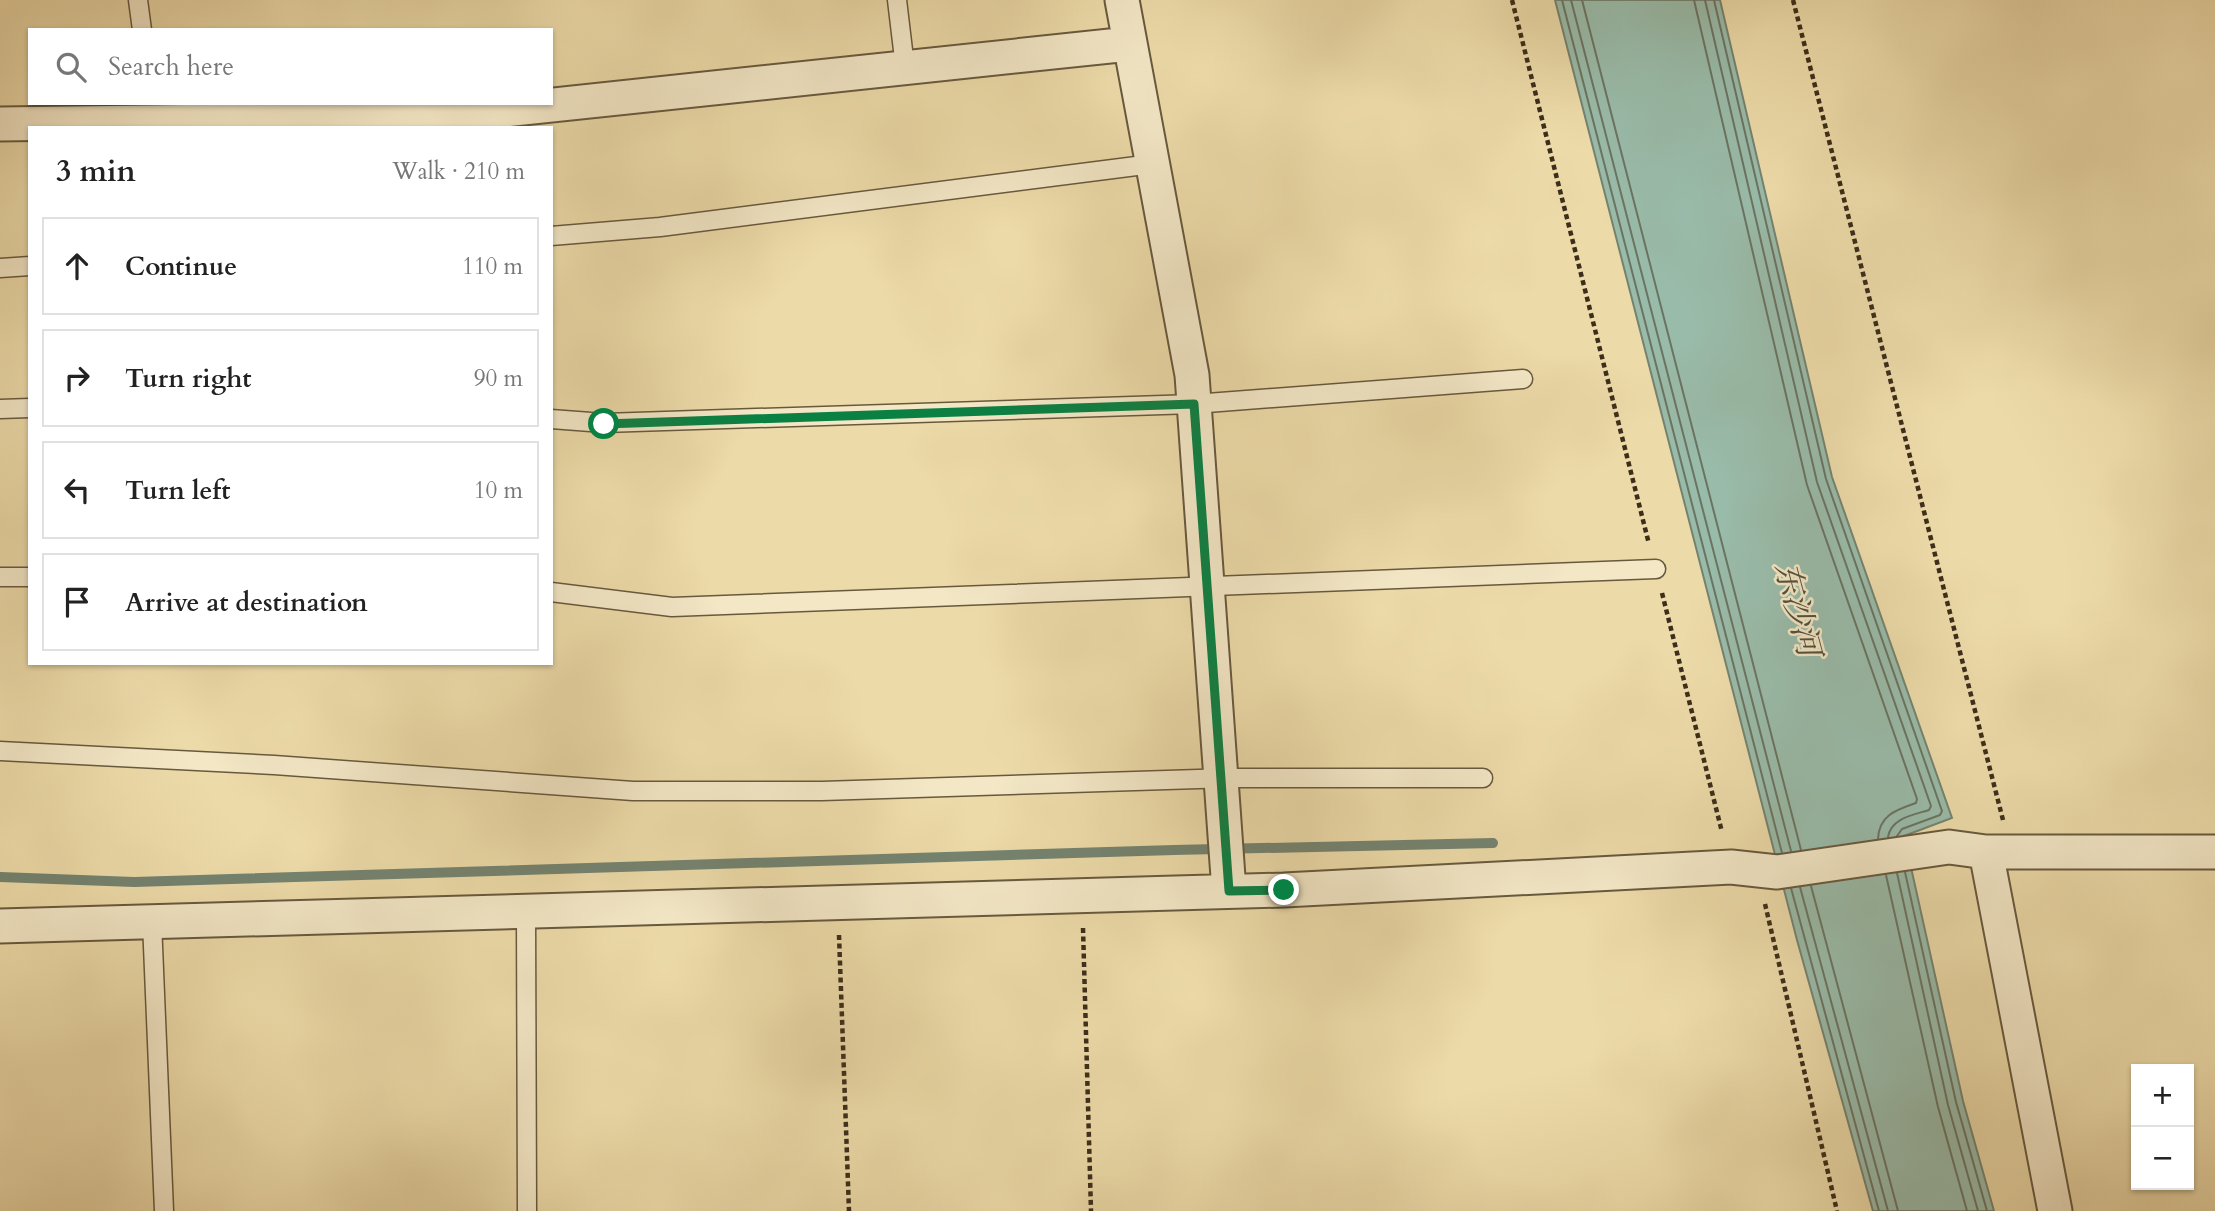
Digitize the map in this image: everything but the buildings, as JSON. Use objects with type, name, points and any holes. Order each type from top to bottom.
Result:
[{"type":"street","points":[[1122,0],[1192,375],[1228,879]]},
{"type":"street","points":[[0,124],[153,113],[430,118],[1129,44]]},
{"type":"street","points":[[0,926],[1082,896],[1228,879],[1755,869],[1949,847],[1998,852],[2215,852]]},
{"type":"street","points":[[1998,852],[2055,1211]]},
{"type":"lane","points":[[138,0],[142,28]]},
{"type":"lane","points":[[897,0],[905,68]]},
{"type":"lane","points":[[553,236],[660,227],[1152,164]]},
{"type":"lane","points":[[0,268],[28,266]]},
{"type":"lane","points":[[553,419],[604,424],[1194,404],[1523,379]]},
{"type":"lane","points":[[0,409],[28,408]]},
{"type":"lane","points":[[553,592],[672,607],[1656,569]]},
{"type":"lane","points":[[0,577],[28,577]]},
{"type":"lane","points":[[0,751],[275,765],[633,792],[822,792],[1221,779],[1483,778]]},
{"type":"lane","points":[[526,912],[527,1211]]},
{"type":"lane","points":[[152,922],[163,1211]]},
{"type":"path","points":[[1512,0],[1656,569],[1755,869],[1837,1211]]},
{"type":"path","points":[[1793,0],[1998,852]]},
{"type":"path","points":[[1082,896],[1091,1211]]},
{"type":"path","points":[[838,903],[849,1211]]},
{"type":"water","name":"东沙河","points":[[1555,0],[1720,0],[1832,477],[1952,818],[1904,836],[1963,1101],[1994,1211],[1873,1211],[1797,940]]},
{"type":"waterway","points":[[0,877],[134,882],[1174,850],[1493,843]]},
{"type":"route","points":[[604,424],[1194,404],[1229,891],[1284,890]]}]
